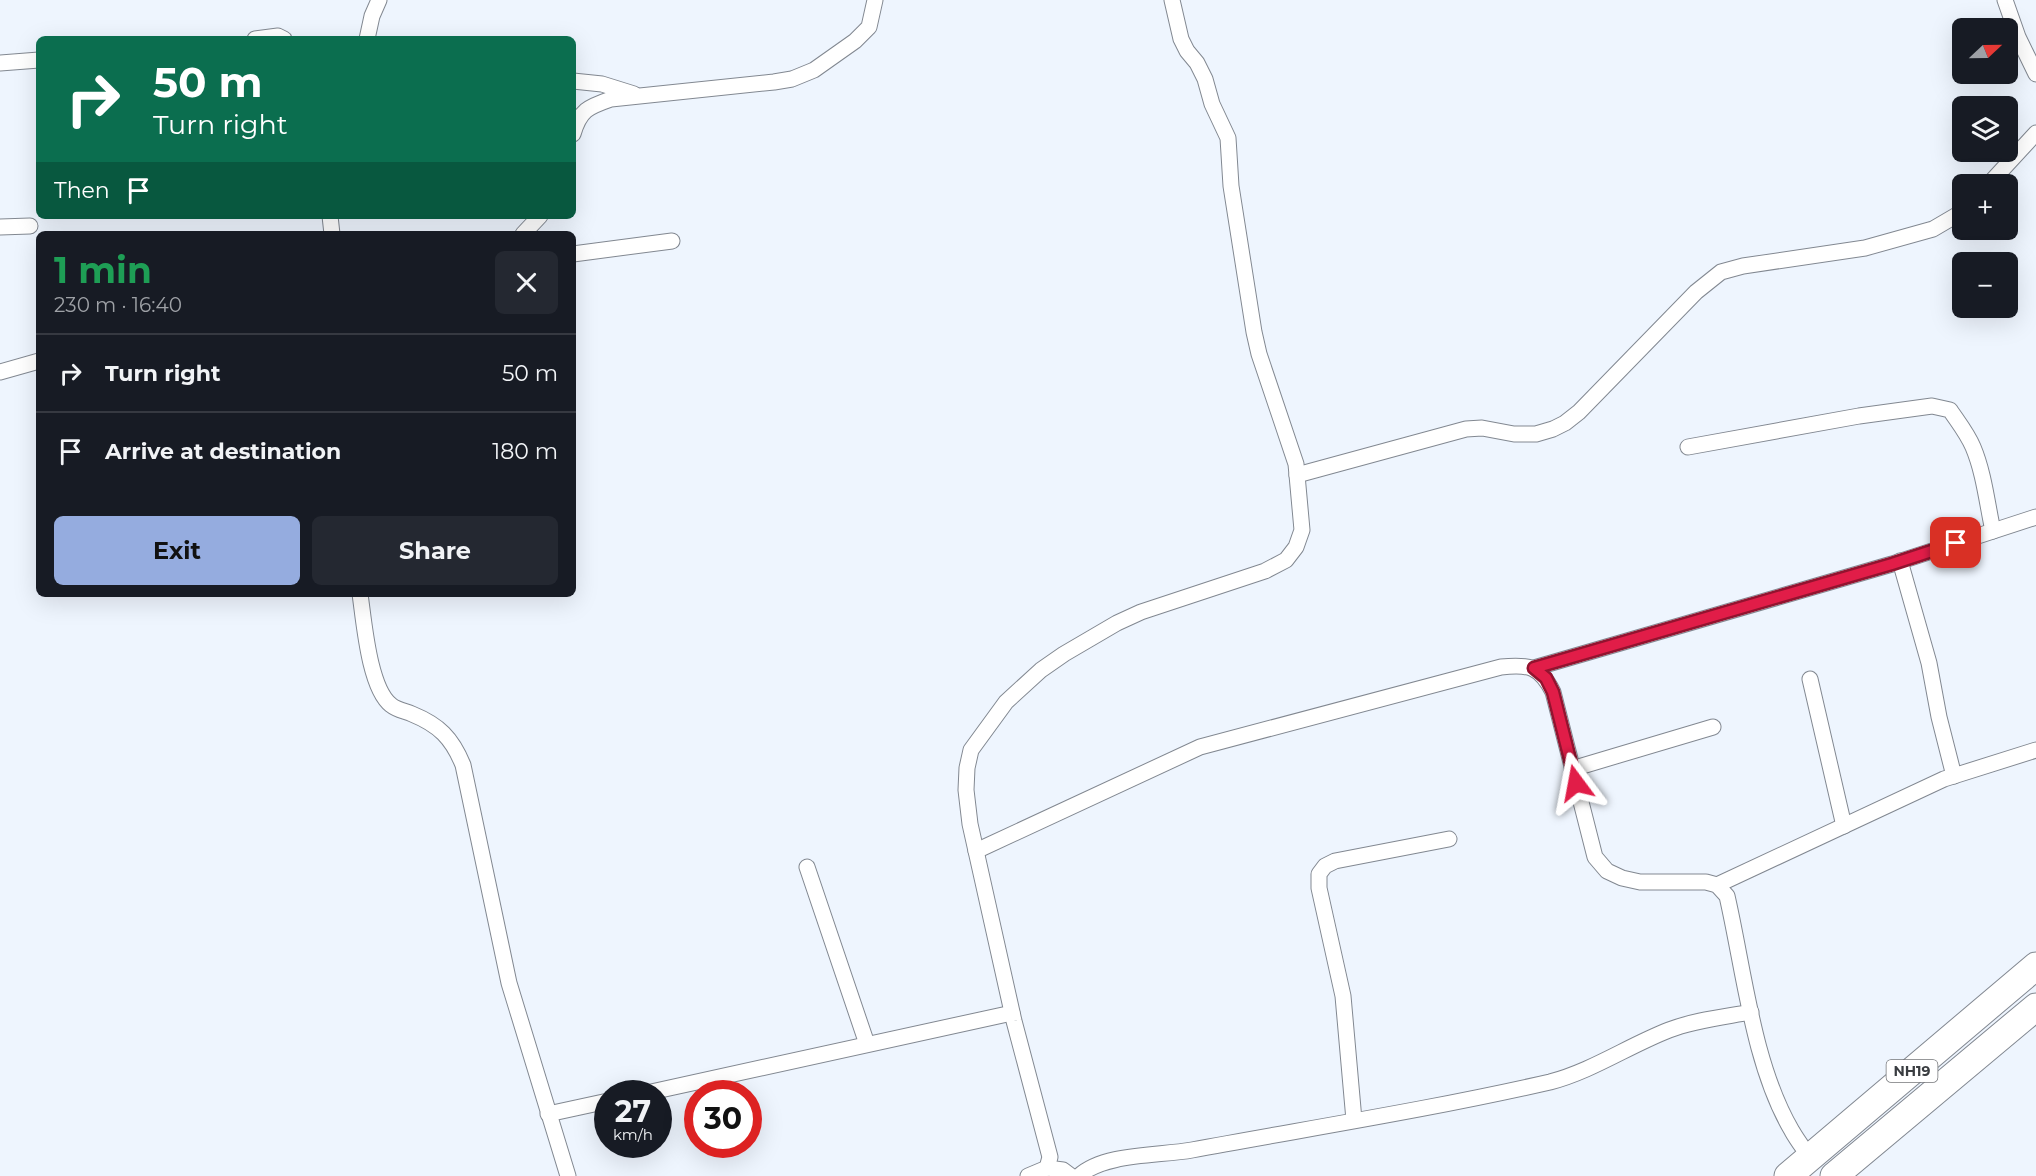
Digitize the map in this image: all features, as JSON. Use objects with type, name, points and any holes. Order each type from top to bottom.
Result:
[{"type":"highway","name":"NH19","points":[[1788,1176],[2036,966]]},
{"type":"highway","name":"NH19","points":[[1834,1176],[2036,1007]]},
{"type":"street","points":[[368,36],[372,16],[379,0]]},
{"type":"street","points":[[576,124],[578,118],[590,106],[610,99],[774,82],[792,79],[814,70],[841,53],[869,27],[875,0]]},
{"type":"street","points":[[1047,1168],[1050,1157],[1047,1143],[1012,1013],[970,824],[966,790],[971,750],[1006,702],[1041,670],[1064,654],[1117,623],[1141,612],[1245,579],[1286,560],[1296,547],[1302,530],[1297,475],[1291,444],[1265,372],[1254,332],[1231,186],[1228,138],[1212,104],[1201,71],[1181,39],[1172,0]]},
{"type":"street","points":[[2005,0],[2018,37],[2036,74]]},
{"type":"street","points":[[0,63],[36,60]]},
{"type":"street","points":[[576,81],[602,84],[642,96]]},
{"type":"street","points":[[1998,174],[2036,133]]},
{"type":"street","points":[[1297,475],[1466,429],[1482,428],[1514,434],[1536,434],[1553,429],[1579,412],[1696,292],[1721,272],[1743,266],[1865,248],[1933,229],[1952,218]]},
{"type":"street","points":[[526,231],[537,219]]},
{"type":"street","points":[[0,227],[30,226]]},
{"type":"street","points":[[576,254],[672,241]]},
{"type":"street","points":[[0,372],[36,362]]},
{"type":"street","points":[[1688,447],[1859,416],[1932,406],[1950,410],[1973,447],[1993,531]]},
{"type":"street","points":[[1534,668],[1900,561],[2036,517]]},
{"type":"street","points":[[1900,561],[1929,663],[1939,717],[1954,776]]},
{"type":"street","points":[[360,597],[369,650],[380,692],[390,704],[425,719],[440,729],[455,745],[463,765],[509,983],[568,1176]]},
{"type":"street","points":[[976,851],[1200,747],[1501,667],[1520,665],[1534,668],[1546,678],[1553,692],[1595,857],[1607,871],[1622,878],[1640,882],[1706,882],[1717,885],[1727,896],[1751,1012],[1770,1079],[1792,1130],[1810,1158]]},
{"type":"street","points":[[1810,679],[1844,826]]},
{"type":"street","points":[[1572,769],[1713,727]]},
{"type":"street","points":[[1717,885],[1954,776],[2036,750]]},
{"type":"street","points":[[1354,1120],[1342,996],[1327,932],[1319,888],[1319,874],[1324,866],[1335,861],[1449,839]]},
{"type":"street","points":[[807,867],[867,1044]]},
{"type":"street","points":[[1079,1176],[1085,1170],[1118,1159],[1182,1152],[1550,1082],[1589,1069],[1669,1030],[1751,1012]]},
{"type":"street","points":[[672,1087],[1012,1013]]},
{"type":"street","points":[[548,1114],[594,1104]]},
{"type":"street","points":[[1028,1176],[1047,1168],[1063,1170],[1071,1176]]},
{"type":"route","points":[[1576,783],[1553,692],[1546,678],[1534,668],[1892,564],[1956,543]]}]
